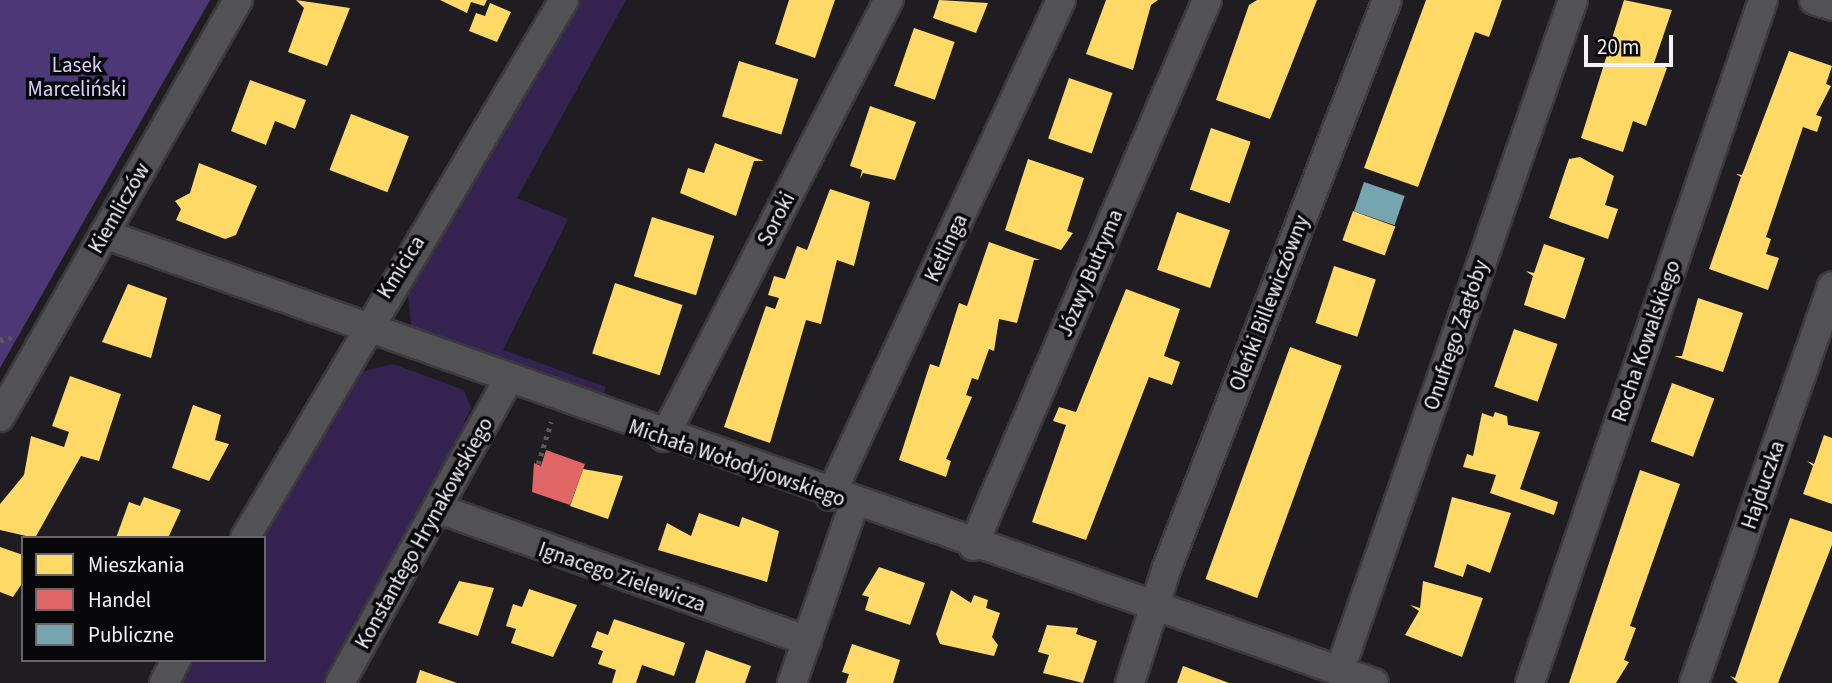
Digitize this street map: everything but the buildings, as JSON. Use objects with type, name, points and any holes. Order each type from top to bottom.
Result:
[{"type":"street","name":"Kiemliczów","points":[[0,417],[238,0]]},
{"type":"street","name":"Kmicica","points":[[247,536],[362,331],[564,0]]},
{"type":"street","name":"Soroki","points":[[664,437],[888,0]]},
{"type":"street","name":"Ketlinga","points":[[792,683],[807,641],[842,500],[1061,0]]},
{"type":"street","name":"Józwy Butryma","points":[[973,546],[1207,0]]},
{"type":"street","name":"Oleńki Billewiczówny","points":[[1130,683],[1154,608],[1387,0]]},
{"type":"street","name":"Onufrego Zagłoby","points":[[1358,679],[1573,0]]},
{"type":"street","name":"Rocha Kowalskiego","points":[[1530,683],[1763,0]]},
{"type":"street","points":[[1814,0],[1832,6]]},
{"type":"street","name":"Michała Wołodyjowskiego","points":[[104,234],[362,331],[1358,679]]},
{"type":"street","name":"Hajduczka","points":[[1694,683],[1832,286]]},
{"type":"street","name":"Konstantego Hrynakowskiego","points":[[340,683],[439,509],[507,382]]},
{"type":"street","name":"Ignacego Zielewicza","points":[[439,509],[807,641]]},
{"type":"street","points":[[164,683],[175,662]]},
{"type":"path","points":[[538,464],[552,418]]},
{"type":"shaded area","points":[[578,0],[626,0],[517,198],[568,219],[503,350],[606,387],[603,395],[411,326],[408,295],[401,291]]},
{"type":"shaded area","points":[[393,364],[464,390],[471,409],[464,422],[471,426],[327,683],[177,683],[189,662],[266,662],[266,536],[260,536],[358,366],[365,371]]},
{"type":"green space","name":"Lasek Marceliński","points":[[0,0],[210,0],[0,368]]}]
